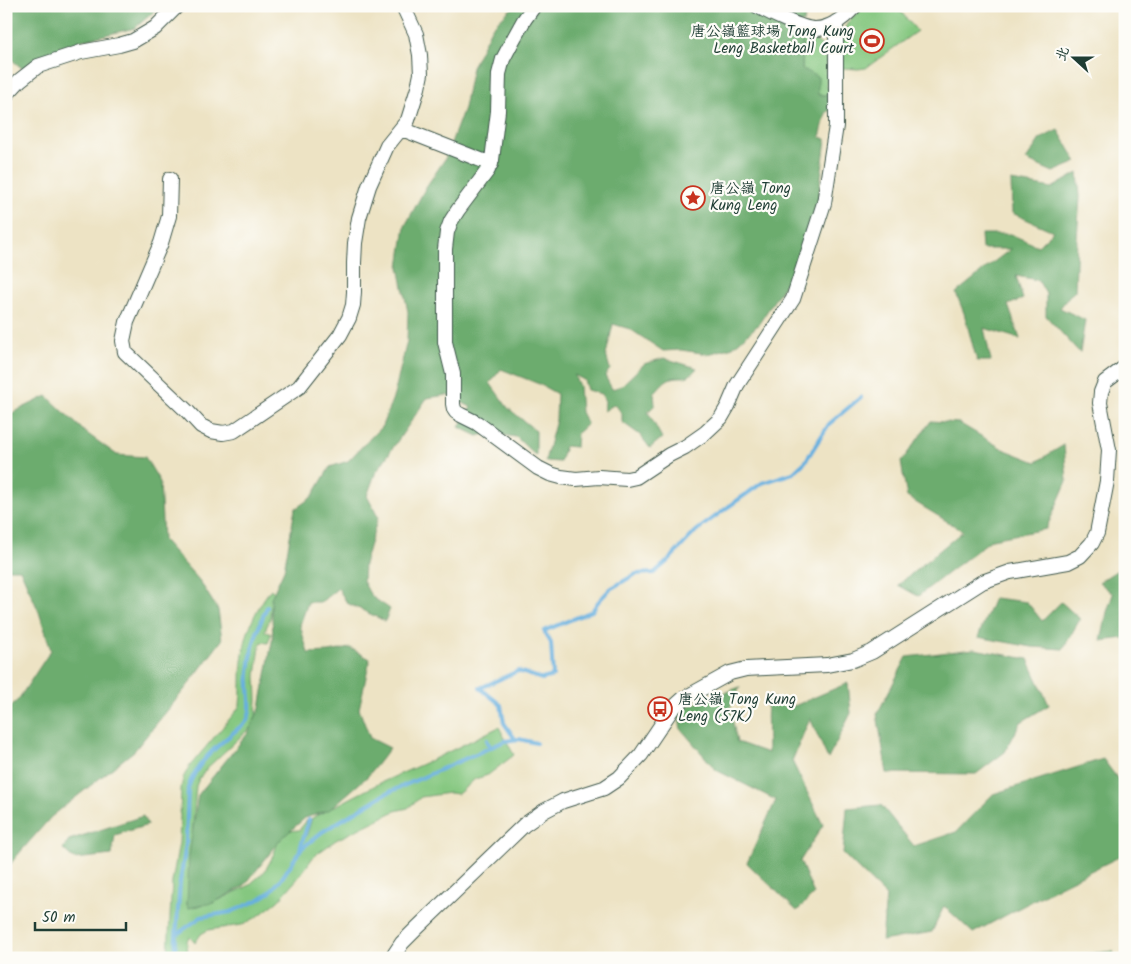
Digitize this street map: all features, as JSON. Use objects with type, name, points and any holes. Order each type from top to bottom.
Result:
[{"type":"street","points":[[6,95],[20,80],[38,66],[81,52],[119,45],[138,39],[155,28],[176,6]]},
{"type":"street","points":[[170,179],[169,216],[161,243],[127,322],[123,341],[125,352],[202,426],[211,431],[223,433],[234,431],[299,387],[340,335],[349,318],[353,305],[355,243],[369,186],[387,146],[408,120],[421,74],[416,34],[403,6]]},
{"type":"street","points":[[534,6],[514,38],[499,74],[498,111],[491,164],[458,210],[447,232],[445,342],[453,374],[454,409],[477,423],[538,468],[560,478],[576,479],[600,477],[627,479],[636,477],[669,455],[685,447],[705,432],[721,418],[737,385],[793,299],[824,203],[836,126],[836,22]]},
{"type":"street","points":[[757,6],[804,28],[814,29],[820,29],[836,22],[855,6]]},
{"type":"street","points":[[402,129],[491,164]]},
{"type":"street","points":[[392,958],[402,943],[418,926],[524,825],[544,811],[564,801],[604,788],[619,778],[641,755],[672,709],[683,700],[730,673],[746,669],[827,665],[853,660],[872,652],[982,582],[1010,572],[1068,562],[1080,556],[1097,533],[1107,481],[1110,450],[1100,403],[1101,392],[1105,382],[1125,367]]},
{"type":"green space","points":[[6,6],[160,6],[135,28],[79,41],[23,69],[6,55]]},
{"type":"green space","points":[[514,6],[807,6],[804,22],[788,28],[803,35],[802,69],[818,77],[818,95],[839,95],[838,104],[826,113],[820,137],[826,139],[819,193],[819,213],[801,275],[787,281],[758,325],[733,347],[708,354],[681,350],[663,351],[630,329],[613,324],[606,355],[610,369],[605,376],[612,389],[621,386],[644,364],[664,358],[697,368],[686,377],[667,380],[654,393],[655,405],[648,412],[662,438],[650,448],[640,435],[622,422],[622,414],[615,404],[604,411],[605,401],[601,394],[587,390],[584,380],[574,375],[579,386],[581,412],[587,424],[577,433],[576,447],[565,446],[560,462],[545,461],[556,420],[557,394],[539,384],[501,369],[490,383],[508,408],[536,431],[536,456],[516,437],[488,433],[478,436],[459,427],[471,407],[447,395],[427,398],[375,474],[367,496],[378,517],[364,564],[363,581],[371,596],[390,609],[385,621],[347,603],[338,588],[321,602],[308,602],[300,625],[308,653],[350,648],[370,659],[359,709],[370,738],[390,748],[368,776],[329,810],[305,818],[282,838],[244,886],[213,903],[189,908],[187,905],[189,855],[198,795],[248,733],[260,708],[273,636],[271,598],[284,570],[295,509],[312,497],[330,467],[348,461],[382,426],[394,395],[407,341],[408,312],[399,267],[405,226],[426,187],[445,159],[464,108],[472,67],[492,27]]},
{"type":"green space","name":"唐公嶺籃球場 Tong Kung Leng Basketball Court","points":[[864,6],[896,6],[917,31],[866,68],[842,68],[842,34],[850,19]]},
{"type":"green space","points":[[803,35],[813,39],[826,50],[827,88],[834,89],[834,95],[818,95],[802,70]]},
{"type":"green space","points":[[1058,130],[1077,162],[1053,172],[1026,160],[1040,139]]},
{"type":"green space","points":[[1078,173],[1080,197],[1075,291],[1060,308],[1085,320],[1080,353],[1046,316],[1046,294],[1038,280],[1016,276],[1023,299],[1008,305],[1020,339],[984,328],[991,361],[977,361],[964,313],[956,293],[1011,249],[982,249],[981,234],[1010,234],[1038,246],[1053,231],[1012,213],[1011,181],[1052,188]]},
{"type":"green space","points":[[47,396],[85,432],[117,455],[145,457],[160,482],[163,540],[199,580],[218,610],[222,640],[134,751],[51,817],[6,870],[6,710],[18,700],[51,650],[39,612],[20,569],[6,569],[6,416]]},
{"type":"green space","points":[[931,421],[959,423],[1003,449],[1036,462],[1064,445],[1067,481],[1046,529],[992,539],[918,596],[898,585],[963,531],[907,497],[901,462]]},
{"type":"green space","points":[[1125,568],[1125,638],[1101,641],[1113,594],[1099,582],[1116,571]]},
{"type":"green space","points":[[271,589],[274,592],[270,618],[265,631],[271,634],[268,643],[262,642],[260,646],[256,676],[256,716],[251,727],[207,768],[196,786],[187,905],[213,903],[248,886],[265,871],[278,842],[286,831],[299,830],[307,820],[303,838],[306,837],[312,818],[378,784],[499,727],[514,755],[488,775],[475,779],[458,794],[449,793],[421,797],[408,808],[395,811],[336,840],[314,856],[278,901],[257,917],[242,925],[208,930],[201,934],[195,943],[190,937],[187,940],[188,958],[169,958],[172,882],[179,843],[183,778],[189,767],[240,705],[241,667],[245,641],[255,614]]},
{"type":"green space","points":[[994,598],[1027,602],[1042,621],[1061,602],[1080,619],[1063,649],[1032,647],[978,637]]},
{"type":"green space","points":[[974,649],[1028,659],[1049,705],[1021,722],[1005,752],[976,774],[887,773],[877,714],[907,657]]},
{"type":"green space","points":[[848,683],[851,713],[828,759],[810,718],[792,761],[823,825],[800,861],[814,894],[797,911],[747,863],[776,800],[716,770],[681,729],[677,710],[740,687],[730,708],[737,742],[768,753],[767,696],[794,706]]},
{"type":"green space","points":[[1103,759],[1123,786],[1125,785],[1125,854],[1060,886],[973,933],[944,906],[932,932],[882,941],[886,896],[843,854],[847,808],[881,805],[914,846],[956,832],[993,794]]},
{"type":"green space","points":[[143,816],[148,825],[115,835],[112,855],[74,859],[63,849],[69,840]]},
{"type":"green space","points":[[1113,951],[1115,958],[1069,958],[1073,956]]},
{"type":"waterway","points":[[515,739],[504,723],[501,705],[480,688],[518,671],[542,679],[553,676],[551,643],[544,631],[592,611],[610,589],[636,574],[654,573],[696,531],[728,507],[762,483],[793,473],[805,462],[829,424],[861,397]]},
{"type":"waterway","points":[[176,958],[180,882],[186,844],[188,788],[192,778],[205,759],[246,722],[248,718],[252,649],[267,607]]},
{"type":"waterway","points":[[176,935],[201,917],[231,912],[258,900],[270,892],[282,878],[301,849],[322,832],[385,794],[505,741],[519,739],[536,743]]},
{"type":"waterway","points":[[487,740],[490,747]]},
{"type":"waterway","points":[[300,849],[309,820]]},
{"type":"place","name":"唐公嶺籃球場 Tong Kung Leng Basketball Court","points":[[872,41]]},
{"type":"place","name":"唐公嶺 Tong Kung Leng","points":[[693,198]]},
{"type":"place","name":"唐公嶺 Tong Kung Leng (57K)","points":[[660,709]]}]
